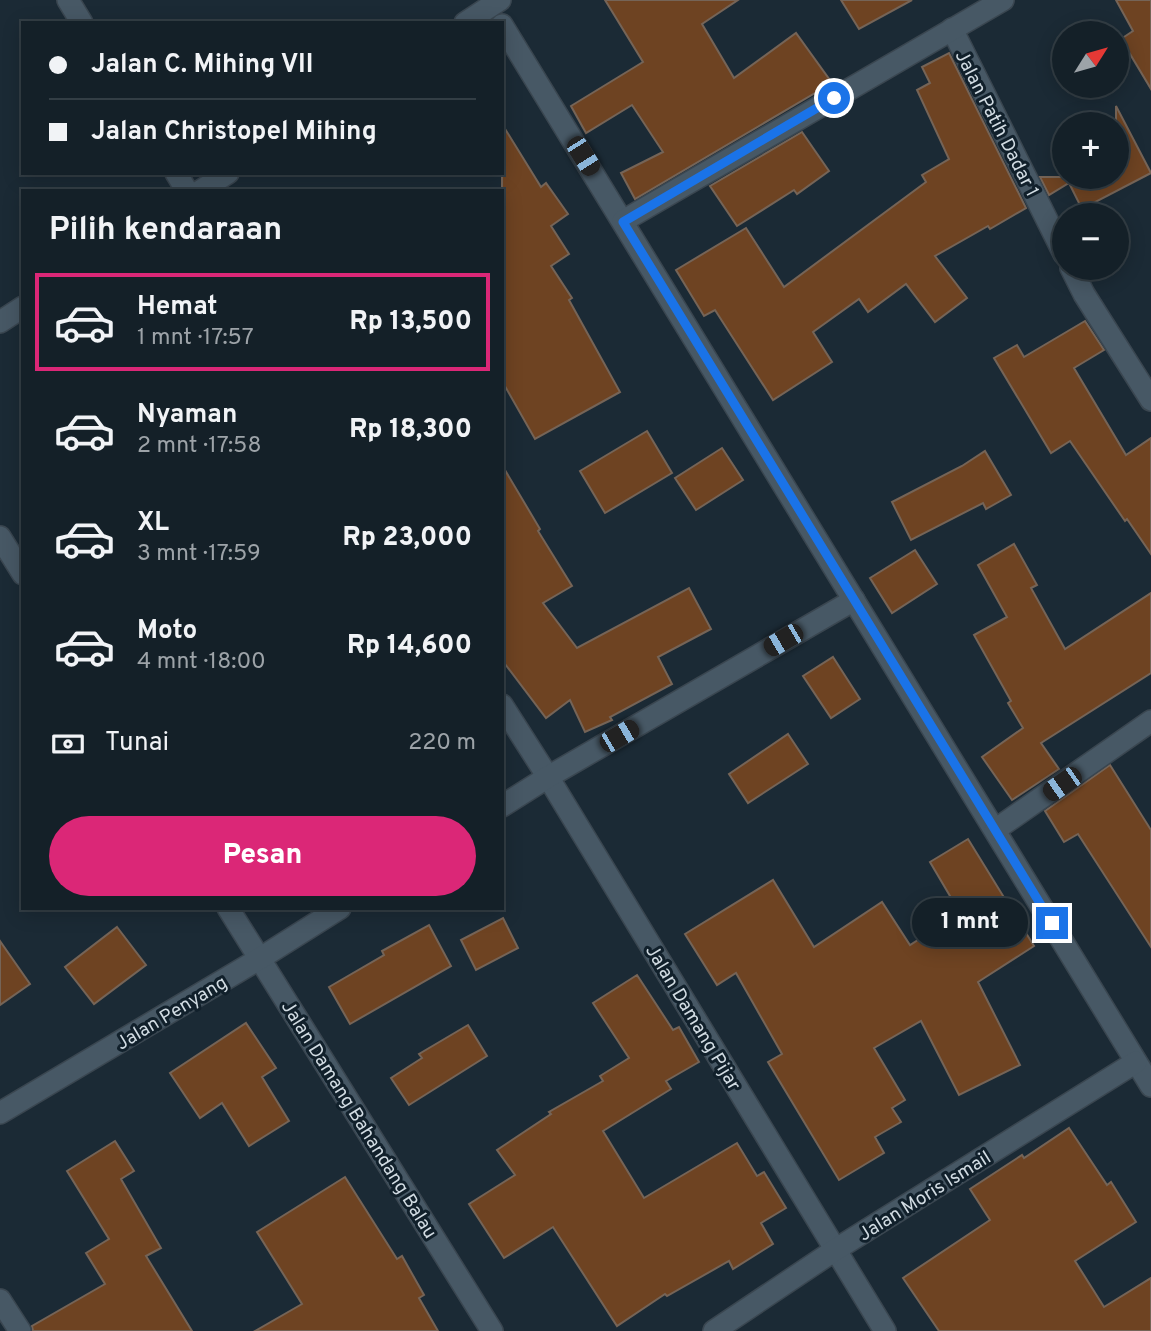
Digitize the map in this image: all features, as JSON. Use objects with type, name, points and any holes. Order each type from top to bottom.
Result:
[{"type":"street","points":[[68,0],[81,21]]},
{"type":"street","points":[[623,222],[1003,0]]},
{"type":"street","points":[[470,21],[496,11]]},
{"type":"street","points":[[504,24],[1151,1086]]},
{"type":"street","name":"Jalan Patih Dadar 1","points":[[951,29],[1052,230]]},
{"type":"street","points":[[203,189],[225,175]]},
{"type":"street","points":[[1077,280],[1151,400]]},
{"type":"street","points":[[0,322],[21,308]]},
{"type":"street","points":[[11,547],[21,570]]},
{"type":"street","points":[[504,805],[854,600]]},
{"type":"street","name":"Jalan Damang Pijar","points":[[504,708],[885,1331]]},
{"type":"street","points":[[995,830],[1151,721]]},
{"type":"street","name":"Jalan Damang Bahandang Balau","points":[[229,910],[492,1331]]},
{"type":"street","name":"Jalan Penyang","points":[[0,1113],[337,910]]},
{"type":"street","name":"Jalan Moris Ismail","points":[[714,1331],[835,1250],[1136,1062]]},
{"type":"street","points":[[0,1300],[20,1331]]},
{"type":"building","points":[[605,0],[738,0],[702,24],[734,78],[796,33],[832,83],[635,199],[621,173],[663,152],[632,105],[586,133],[571,106],[643,62]]},
{"type":"building","points":[[841,0],[912,0],[859,29]]},
{"type":"building","points":[[1116,0],[1151,0],[1151,89],[1129,52],[1129,34],[1133,31]]},
{"type":"building","points":[[949,53],[1026,208],[935,256],[967,298],[935,322],[906,284],[868,312],[859,299],[813,332],[832,362],[773,400],[715,310],[704,316],[676,270],[746,228],[784,287],[926,182],[922,175],[949,159],[917,90],[930,83],[922,67]]},
{"type":"building","points":[[504,127],[541,187],[546,183],[568,214],[551,226],[569,254],[551,266],[572,298],[569,300],[620,392],[535,439],[504,385]]},
{"type":"building","points":[[1129,131],[1151,173],[1129,184]]},
{"type":"building","points":[[802,132],[829,171],[797,194],[794,190],[737,226],[710,186]]},
{"type":"building","points":[[1040,177],[1052,177],[1052,189],[1059,189],[1049,195]]},
{"type":"building","points":[[1072,189],[1120,189],[1094,203],[1079,203]]},
{"type":"building","points":[[1085,321],[1104,350],[1074,368],[1126,455],[1151,438],[1151,554],[1070,441],[1051,453],[994,358],[1017,345],[1024,357]]},
{"type":"building","points":[[647,431],[672,473],[605,513],[580,471]]},
{"type":"building","points":[[722,448],[743,480],[696,510],[675,478]]},
{"type":"building","points":[[985,451],[1011,495],[986,509],[983,503],[911,540],[892,502]]},
{"type":"building","points":[[504,468],[572,586],[543,603],[577,648],[689,588],[711,629],[658,657],[672,684],[610,717],[612,720],[585,732],[570,700],[546,718],[504,663]]},
{"type":"building","points":[[1014,544],[1037,585],[1031,588],[1065,649],[1151,593],[1151,673],[1041,743],[1059,769],[1012,800],[982,757],[1023,728],[974,635],[1007,617],[978,565]]},
{"type":"building","points":[[915,550],[937,584],[892,613],[870,578]]},
{"type":"building","points":[[833,657],[860,699],[831,718],[803,676]]},
{"type":"building","points":[[788,734],[808,764],[748,803],[729,774]]},
{"type":"building","points":[[1110,765],[1151,830],[1151,947],[1078,834],[1064,842],[1045,811]]},
{"type":"building","points":[[968,839],[1034,946],[978,982],[1020,1065],[959,1095],[921,1021],[874,1048],[905,1100],[892,1108],[901,1122],[875,1137],[884,1153],[839,1180],[768,1062],[782,1054],[736,973],[717,985],[685,934],[773,880],[814,947],[882,902],[910,945],[960,913],[930,862]]},
{"type":"building","points":[[503,918],[518,948],[476,970],[461,940]]},
{"type":"building","points":[[429,925],[451,966],[350,1024],[329,987],[384,955],[382,951]]},
{"type":"building","points":[[117,927],[146,965],[94,1004],[65,967]]},
{"type":"building","points":[[0,941],[30,984],[0,1005]]},
{"type":"building","points":[[637,975],[673,1030],[679,1027],[699,1062],[666,1081],[671,1089],[603,1131],[644,1198],[737,1143],[757,1176],[764,1172],[786,1208],[761,1223],[773,1244],[733,1269],[729,1261],[667,1296],[665,1294],[617,1326],[553,1227],[504,1258],[469,1204],[515,1175],[497,1150],[551,1114],[549,1112],[603,1081],[600,1076],[629,1058],[593,1003]]},
{"type":"building","points":[[246,1023],[276,1068],[262,1077],[289,1121],[249,1146],[222,1103],[200,1118],[170,1073]]},
{"type":"building","points":[[468,1025],[487,1056],[409,1105],[391,1078],[422,1058],[419,1054]]},
{"type":"building","points":[[1069,1128],[1107,1185],[1111,1182],[1136,1222],[1075,1261],[1104,1307],[1151,1278],[1151,1331],[939,1331],[903,1278],[990,1220],[970,1189]]},
{"type":"building","points":[[115,1141],[134,1171],[121,1179],[161,1248],[146,1256],[192,1331],[33,1331],[32,1326],[105,1284],[86,1253],[109,1239],[67,1171]]},
{"type":"building","points":[[345,1177],[397,1259],[402,1256],[424,1295],[419,1298],[438,1331],[255,1331],[302,1304],[257,1232]]},
{"type":"route","points":[[834,98],[623,222],[1052,923]]}]
